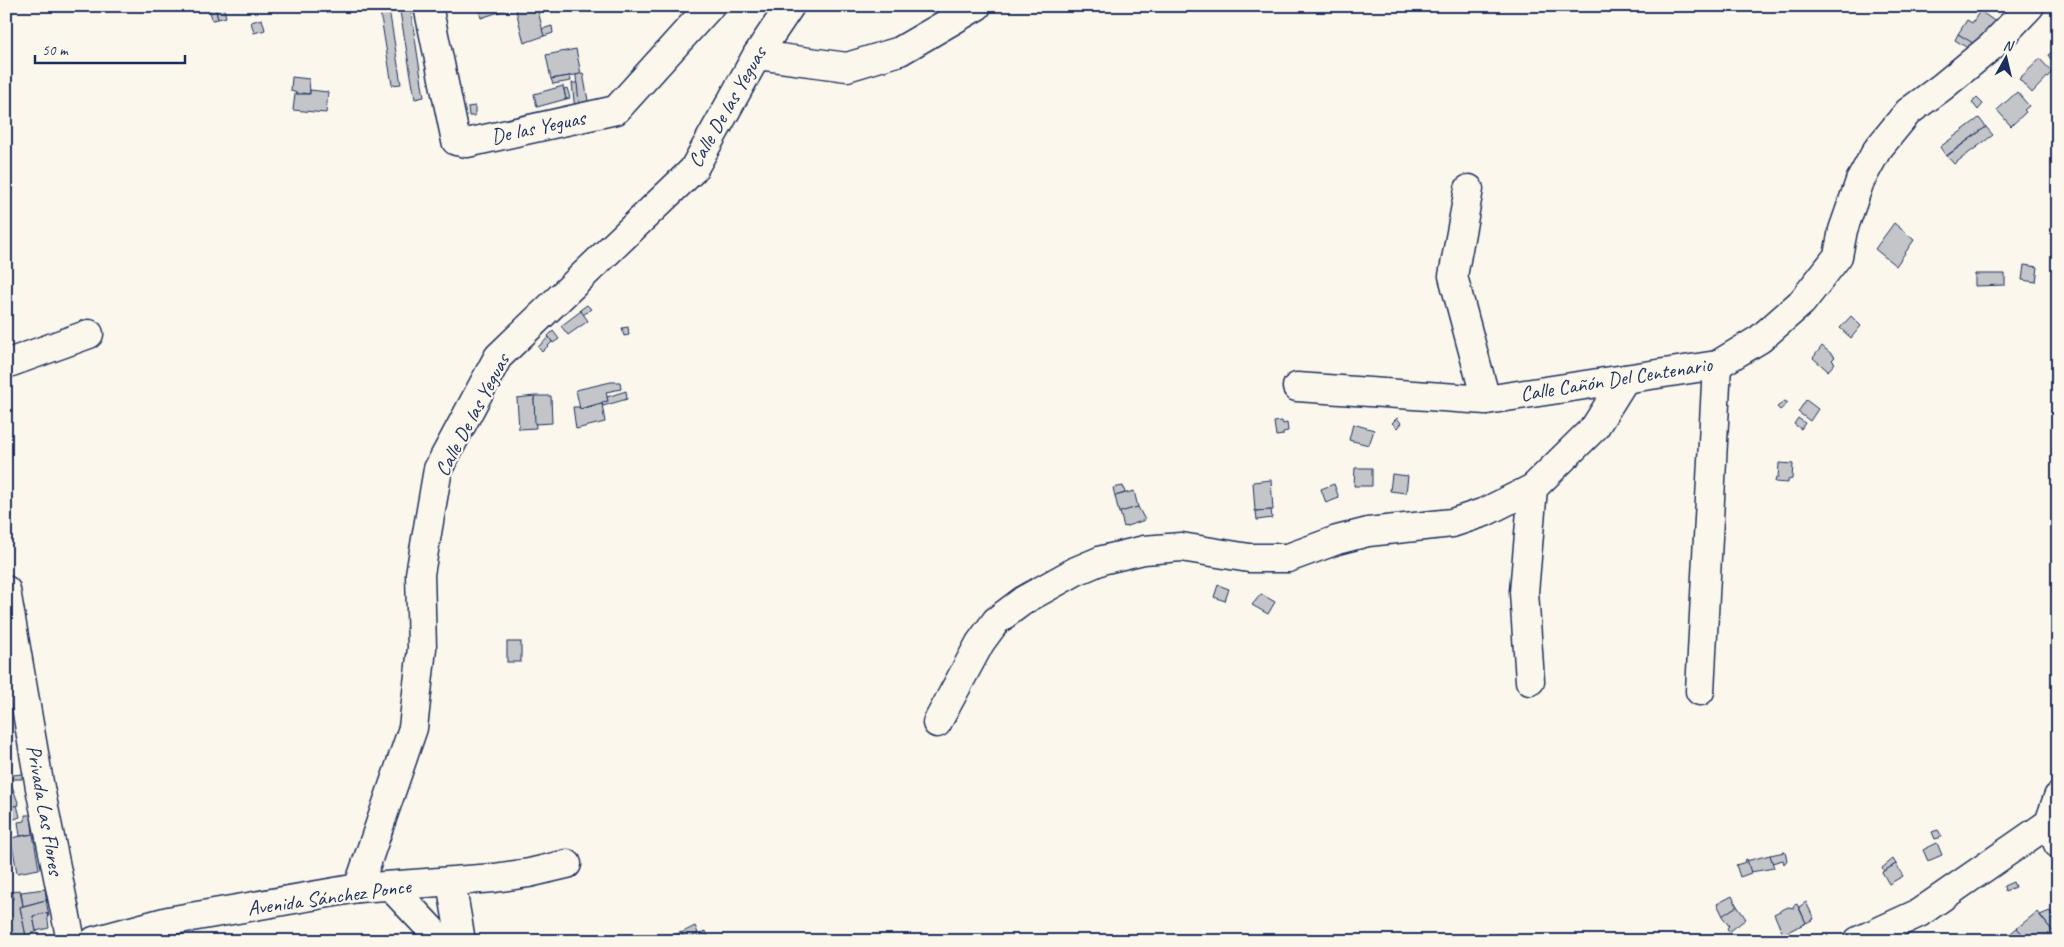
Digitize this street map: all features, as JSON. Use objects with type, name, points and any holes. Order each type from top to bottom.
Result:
[{"type":"street","name":"De las Yeguas","points":[[428,6],[456,141],[467,142],[616,110],[710,6]]},
{"type":"street","name":"Calle De las Yeguas","points":[[358,888],[413,728],[422,648],[420,574],[438,469],[498,358],[693,170],[757,55],[790,6]]},
{"type":"street","points":[[757,55],[847,67],[900,51],[977,6]]},
{"type":"street","name":"Calle Cañón Del Centenario","points":[[1297,387],[1486,400],[1717,365],[1760,339],[1802,302],[1838,256],[1842,230],[1860,181],[1877,150],[1908,112],[1992,46],[2030,6]]},
{"type":"street","points":[[1469,188],[1452,276],[1486,400]]},
{"type":"street","points":[[6,364],[89,334]]},
{"type":"street","points":[[1700,691],[1717,365]]},
{"type":"street","points":[[937,723],[980,643],[996,621],[1024,600],[1076,571],[1102,560],[1144,550],[1181,547],[1249,558],[1288,558],[1337,540],[1368,532],[1410,529],[1452,522],[1485,512],[1533,488],[1595,427],[1625,379]]},
{"type":"street","points":[[1530,681],[1524,592],[1533,488]]},
{"type":"street","name":"Privada Las Flores","points":[[6,590],[40,788],[71,941]]},
{"type":"street","points":[[1858,941],[1918,913],[2053,833],[2058,797]]},
{"type":"street","name":"Avenida Sánchez Ponce","points":[[94,941],[168,921],[358,888],[451,882],[529,873],[567,864]]},
{"type":"street","points":[[451,882],[462,941]]},
{"type":"street","points":[[390,886],[442,941]]},
{"type":"building","points":[[209,6],[215,6],[218,19],[212,20]]},
{"type":"building","points":[[215,6],[223,6],[226,17],[218,19]]},
{"type":"building","points":[[399,6],[410,6],[424,97],[415,99]]},
{"type":"building","points":[[478,6],[503,6],[505,10],[481,18]]},
{"type":"building","points":[[515,6],[537,6],[544,36],[524,43]]},
{"type":"building","points":[[389,9],[401,84],[392,85],[380,11]]},
{"type":"building","points":[[1980,11],[1996,22],[1978,47],[1958,34],[1967,20],[1972,23]]},
{"type":"building","points":[[262,19],[265,30],[254,33],[251,22]]},
{"type":"building","points":[[552,26],[553,33],[544,36],[542,29]]},
{"type":"building","points":[[1958,34],[1973,43],[1969,49],[1955,40]]},
{"type":"building","points":[[2058,48],[2058,67],[2057,68],[2048,55]]},
{"type":"building","points":[[576,49],[581,74],[551,79],[546,55]]},
{"type":"building","points":[[2040,59],[2052,72],[2032,93],[2019,79]]},
{"type":"building","points":[[583,73],[589,106],[578,109],[576,75]]},
{"type":"building","points":[[570,76],[571,81],[553,84],[551,79]]},
{"type":"building","points":[[292,77],[309,79],[310,94],[302,93],[302,95],[291,91]]},
{"type":"building","points":[[572,83],[577,83],[579,103],[578,109],[575,110]]},
{"type":"building","points":[[563,86],[566,99],[537,107],[534,94]]},
{"type":"building","points":[[567,88],[570,98],[566,99],[564,89]]},
{"type":"building","points":[[310,90],[328,92],[326,113],[293,110],[295,94],[310,94]]},
{"type":"building","points":[[2017,92],[2029,106],[2024,110],[2026,112],[2011,126],[1997,110]]},
{"type":"building","points":[[1977,98],[1983,104],[1978,110],[1972,102]]},
{"type":"building","points":[[475,106],[475,116],[469,116],[468,107]]},
{"type":"building","points":[[1979,118],[1986,127],[1946,156],[1940,147]]},
{"type":"building","points":[[2055,120],[2058,120],[2058,133],[2053,133]]},
{"type":"building","points":[[1986,127],[1993,135],[1954,164],[1947,156]]},
{"type":"building","points":[[1894,223],[1914,240],[1896,266],[1875,249]]},
{"type":"building","points":[[2024,265],[2038,267],[2036,282],[2022,280]]},
{"type":"building","points":[[1975,274],[2005,274],[2005,285],[1975,286]]},
{"type":"building","points":[[587,305],[591,309],[583,315],[580,310]]},
{"type":"building","points":[[581,311],[588,321],[568,335],[561,326]]},
{"type":"building","points":[[1851,316],[1861,326],[1851,338],[1840,328]]},
{"type":"building","points":[[628,327],[629,335],[624,336],[622,328]]},
{"type":"building","points":[[553,331],[559,339],[553,343],[548,336]]},
{"type":"building","points":[[549,337],[552,342],[542,352],[538,347]]},
{"type":"building","points":[[1822,346],[1835,357],[1832,360],[1835,363],[1828,371],[1813,358]]},
{"type":"building","points":[[611,382],[620,382],[621,389],[606,392],[608,401],[580,409],[576,390]]},
{"type":"building","points":[[626,391],[627,399],[603,406],[602,402],[608,401],[607,397]]},
{"type":"building","points":[[535,396],[536,428],[519,429],[517,398]]},
{"type":"building","points":[[535,396],[551,396],[552,423],[535,424]]},
{"type":"building","points":[[1806,400],[1818,409],[1810,421],[1798,412]]},
{"type":"building","points":[[1785,401],[1788,403],[1780,410],[1777,407]]},
{"type":"building","points":[[602,404],[605,422],[576,429],[573,407],[579,407],[580,409]]},
{"type":"building","points":[[1397,418],[1401,423],[1397,428],[1392,423]]},
{"type":"building","points":[[1798,418],[1805,423],[1801,429],[1794,424]]},
{"type":"building","points":[[1282,421],[1283,424],[1287,423],[1288,431],[1283,432],[1283,435],[1276,436],[1274,422]]},
{"type":"building","points":[[1353,424],[1374,430],[1369,445],[1349,440]]},
{"type":"building","points":[[1779,463],[1793,464],[1792,479],[1788,480],[1788,483],[1775,482],[1776,478],[1778,478]]},
{"type":"building","points":[[1355,468],[1372,468],[1372,486],[1354,486]]},
{"type":"building","points":[[1392,474],[1408,476],[1406,493],[1390,491]]},
{"type":"building","points":[[1271,480],[1273,510],[1255,511],[1253,482]]},
{"type":"building","points":[[1334,484],[1339,498],[1326,503],[1321,489]]},
{"type":"building","points":[[1123,486],[1125,493],[1115,496],[1113,488]]},
{"type":"building","points":[[1134,491],[1138,507],[1119,513],[1115,496]]},
{"type":"building","points":[[1138,507],[1145,520],[1124,527],[1120,512]]},
{"type":"building","points":[[1271,510],[1272,518],[1257,520],[1256,511]]},
{"type":"building","points":[[1218,585],[1229,589],[1225,601],[1214,597]]},
{"type":"building","points":[[1261,594],[1275,602],[1268,614],[1252,605]]},
{"type":"building","points":[[507,642],[521,642],[521,662],[507,662]]},
{"type":"building","points":[[22,774],[22,779],[13,779],[13,775]]},
{"type":"building","points":[[12,786],[19,805],[7,808],[6,788]]},
{"type":"building","points":[[17,805],[20,817],[6,822],[6,809]]},
{"type":"building","points":[[25,815],[31,815],[33,834],[20,836],[18,822],[25,821]]},
{"type":"building","points":[[1938,830],[1942,837],[1935,839],[1932,832]]},
{"type":"building","points":[[33,834],[39,869],[17,873],[11,838]]},
{"type":"building","points":[[1937,843],[1942,855],[1928,861],[1923,850]]},
{"type":"building","points":[[1785,852],[1787,860],[1784,864],[1783,860],[1772,863],[1770,855]]},
{"type":"building","points":[[1770,855],[1774,868],[1751,872],[1746,861]]},
{"type":"building","points":[[1747,859],[1751,873],[1740,877],[1736,865],[1746,862],[1745,860]]},
{"type":"building","points":[[1893,859],[1896,864],[1884,871],[1882,868]]},
{"type":"building","points":[[1896,864],[1903,876],[1889,884],[1882,872]]},
{"type":"building","points":[[2013,882],[2015,887],[2005,891],[2004,886]]},
{"type":"building","points":[[45,889],[47,903],[46,900],[23,906],[21,892]]},
{"type":"building","points":[[20,890],[23,906],[20,907],[26,936],[11,940],[6,918],[6,899],[14,898],[12,892]]},
{"type":"building","points":[[1732,896],[1737,906],[1723,916],[1717,904]]},
{"type":"building","points":[[46,900],[49,916],[47,913],[33,916],[36,931],[38,931],[26,936],[20,907]]},
{"type":"building","points":[[1806,902],[1814,919],[1806,923],[1799,907]]},
{"type":"building","points":[[1797,904],[1806,923],[1783,934],[1774,914],[1788,907],[1794,908],[1793,906]]},
{"type":"building","points":[[1737,906],[1746,919],[1729,932],[1727,928],[1729,926],[1722,916]]},
{"type":"building","points":[[2050,911],[2058,932],[2054,933],[2040,915]]},
{"type":"building","points":[[2037,912],[2055,934],[2046,941],[2028,941],[2017,928]]},
{"type":"building","points":[[47,913],[49,928],[36,931],[33,916]]},
{"type":"building","points":[[695,926],[698,933],[685,941],[681,933]]},
{"type":"building","points":[[2017,928],[2024,936],[2017,941],[2009,941],[2006,937]]},
{"type":"building","points":[[705,931],[711,941],[685,941],[697,934],[698,937]]},
{"type":"building","points":[[681,932],[685,941],[665,941]]}]
